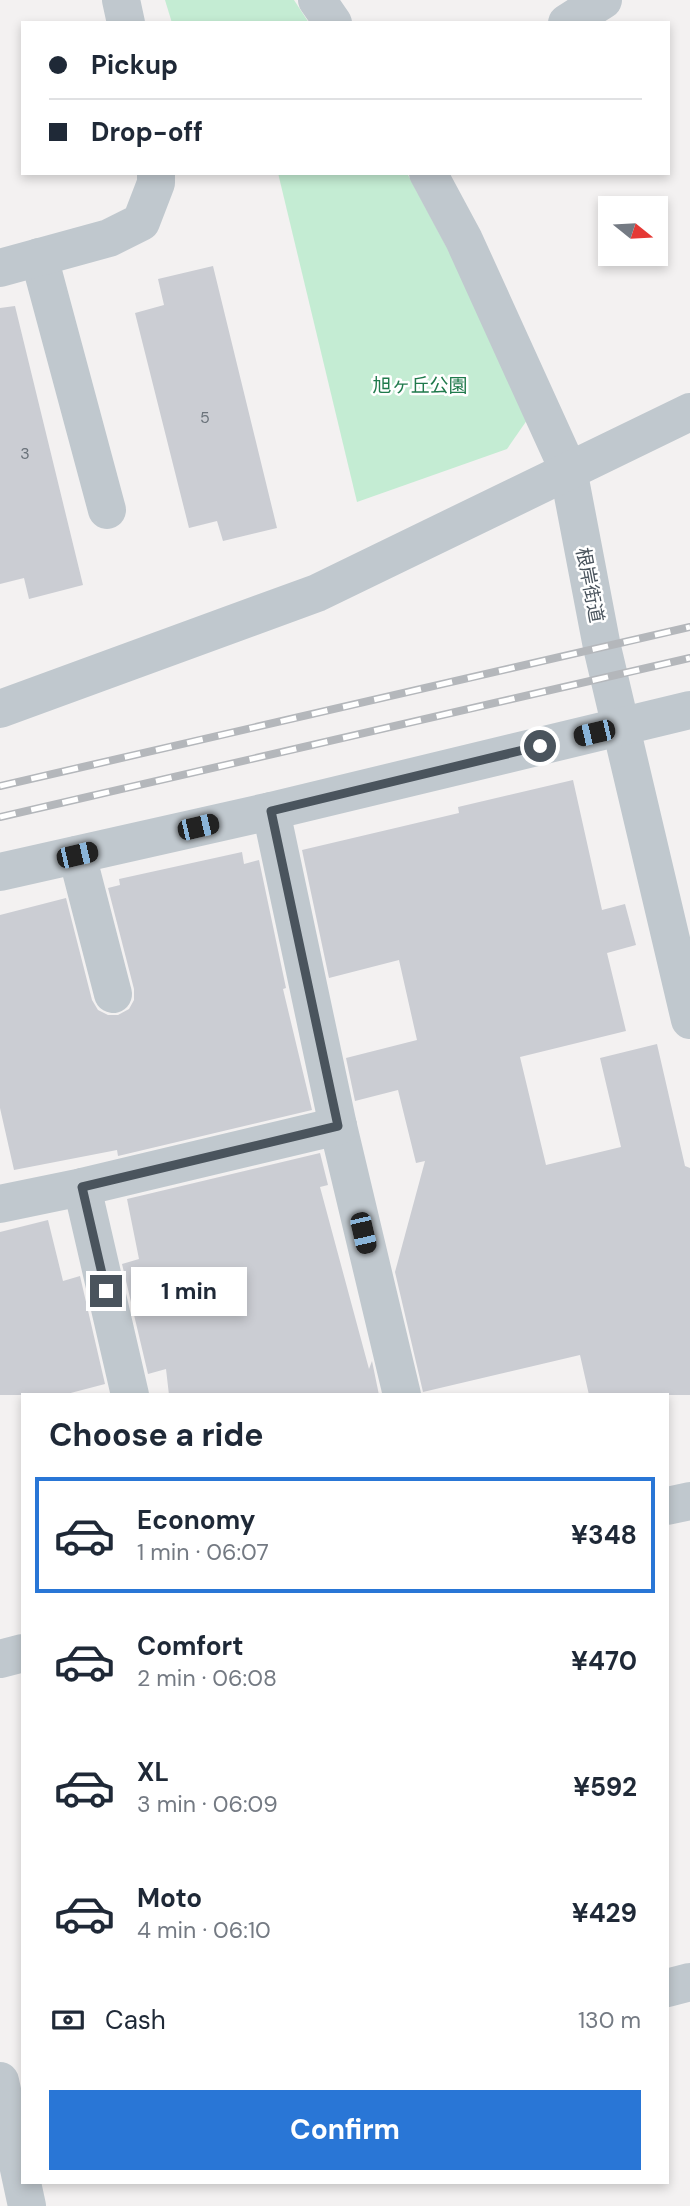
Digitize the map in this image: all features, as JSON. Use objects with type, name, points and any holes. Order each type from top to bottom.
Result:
[{"type":"street","points":[[121,0],[126,21]]},
{"type":"street","points":[[317,0],[332,21]]},
{"type":"street","points":[[570,21],[603,0]]},
{"type":"street","points":[[0,268],[109,238],[141,222],[156,183],[156,175]]},
{"type":"street","name":"根岸街道","points":[[429,175],[464,240],[568,469],[602,647],[690,1020]]},
{"type":"street","points":[[39,257],[107,510]]},
{"type":"street","points":[[0,709],[317,593],[690,412]]},
{"type":"street","points":[[0,872],[271,811],[690,709]]},
{"type":"street","points":[[271,811],[338,1126],[402,1393]]},
{"type":"street","points":[[77,855],[113,994]]},
{"type":"street","points":[[0,1203],[82,1187],[338,1126]]},
{"type":"street","points":[[82,1187],[130,1393]]},
{"type":"street","points":[[669,1506],[690,1501]]},
{"type":"street","points":[[0,1658],[21,1653]]},
{"type":"street","points":[[669,1987],[690,1982]]},
{"type":"street","points":[[0,2081],[21,2181]]},
{"type":"street","points":[[22,2184],[27,2206]]},
{"type":"green space","points":[[165,0],[294,0],[308,21],[171,21]]},
{"type":"green space","name":"旭ヶ丘公園","points":[[278,175],[408,175],[534,410],[507,449],[357,502]]},
{"type":"building","points":[[213,266],[277,528],[223,541],[217,521],[189,528],[135,313],[164,305],[158,279]]},
{"type":"building","points":[[15,306],[83,585],[29,599],[24,578],[0,584],[0,308]]},
{"type":"building","points":[[573,780],[602,910],[625,904],[636,945],[607,953],[626,1031],[520,1057],[546,1165],[621,1147],[600,1058],[657,1044],[685,1166],[690,1168],[690,1395],[589,1393],[580,1355],[423,1392],[395,1272],[425,1161],[416,1163],[398,1090],[355,1101],[346,1058],[417,1040],[399,960],[329,978],[302,850],[459,813],[458,807]]},
{"type":"building","points":[[242,852],[244,864],[259,860],[286,988],[283,989],[312,1110],[118,1156],[117,1150],[14,1170],[0,1108],[0,915],[66,898],[92,1000],[98,1010],[108,1015],[118,1015],[129,1009],[134,1000],[134,989],[108,888],[120,885],[119,879]]},
{"type":"building","points":[[320,1153],[328,1185],[320,1187],[369,1369],[372,1361],[379,1393],[169,1393],[166,1369],[148,1374],[122,1264],[139,1259],[127,1199]]},
{"type":"building","points":[[48,1220],[63,1281],[80,1276],[105,1384],[71,1393],[0,1395],[0,1232]]},
{"type":"railway","points":[[0,786],[690,627]]},
{"type":"railway","points":[[0,817],[690,658]]},
{"type":"route","points":[[106,1291],[82,1187],[338,1126],[271,811],[540,746]]}]
